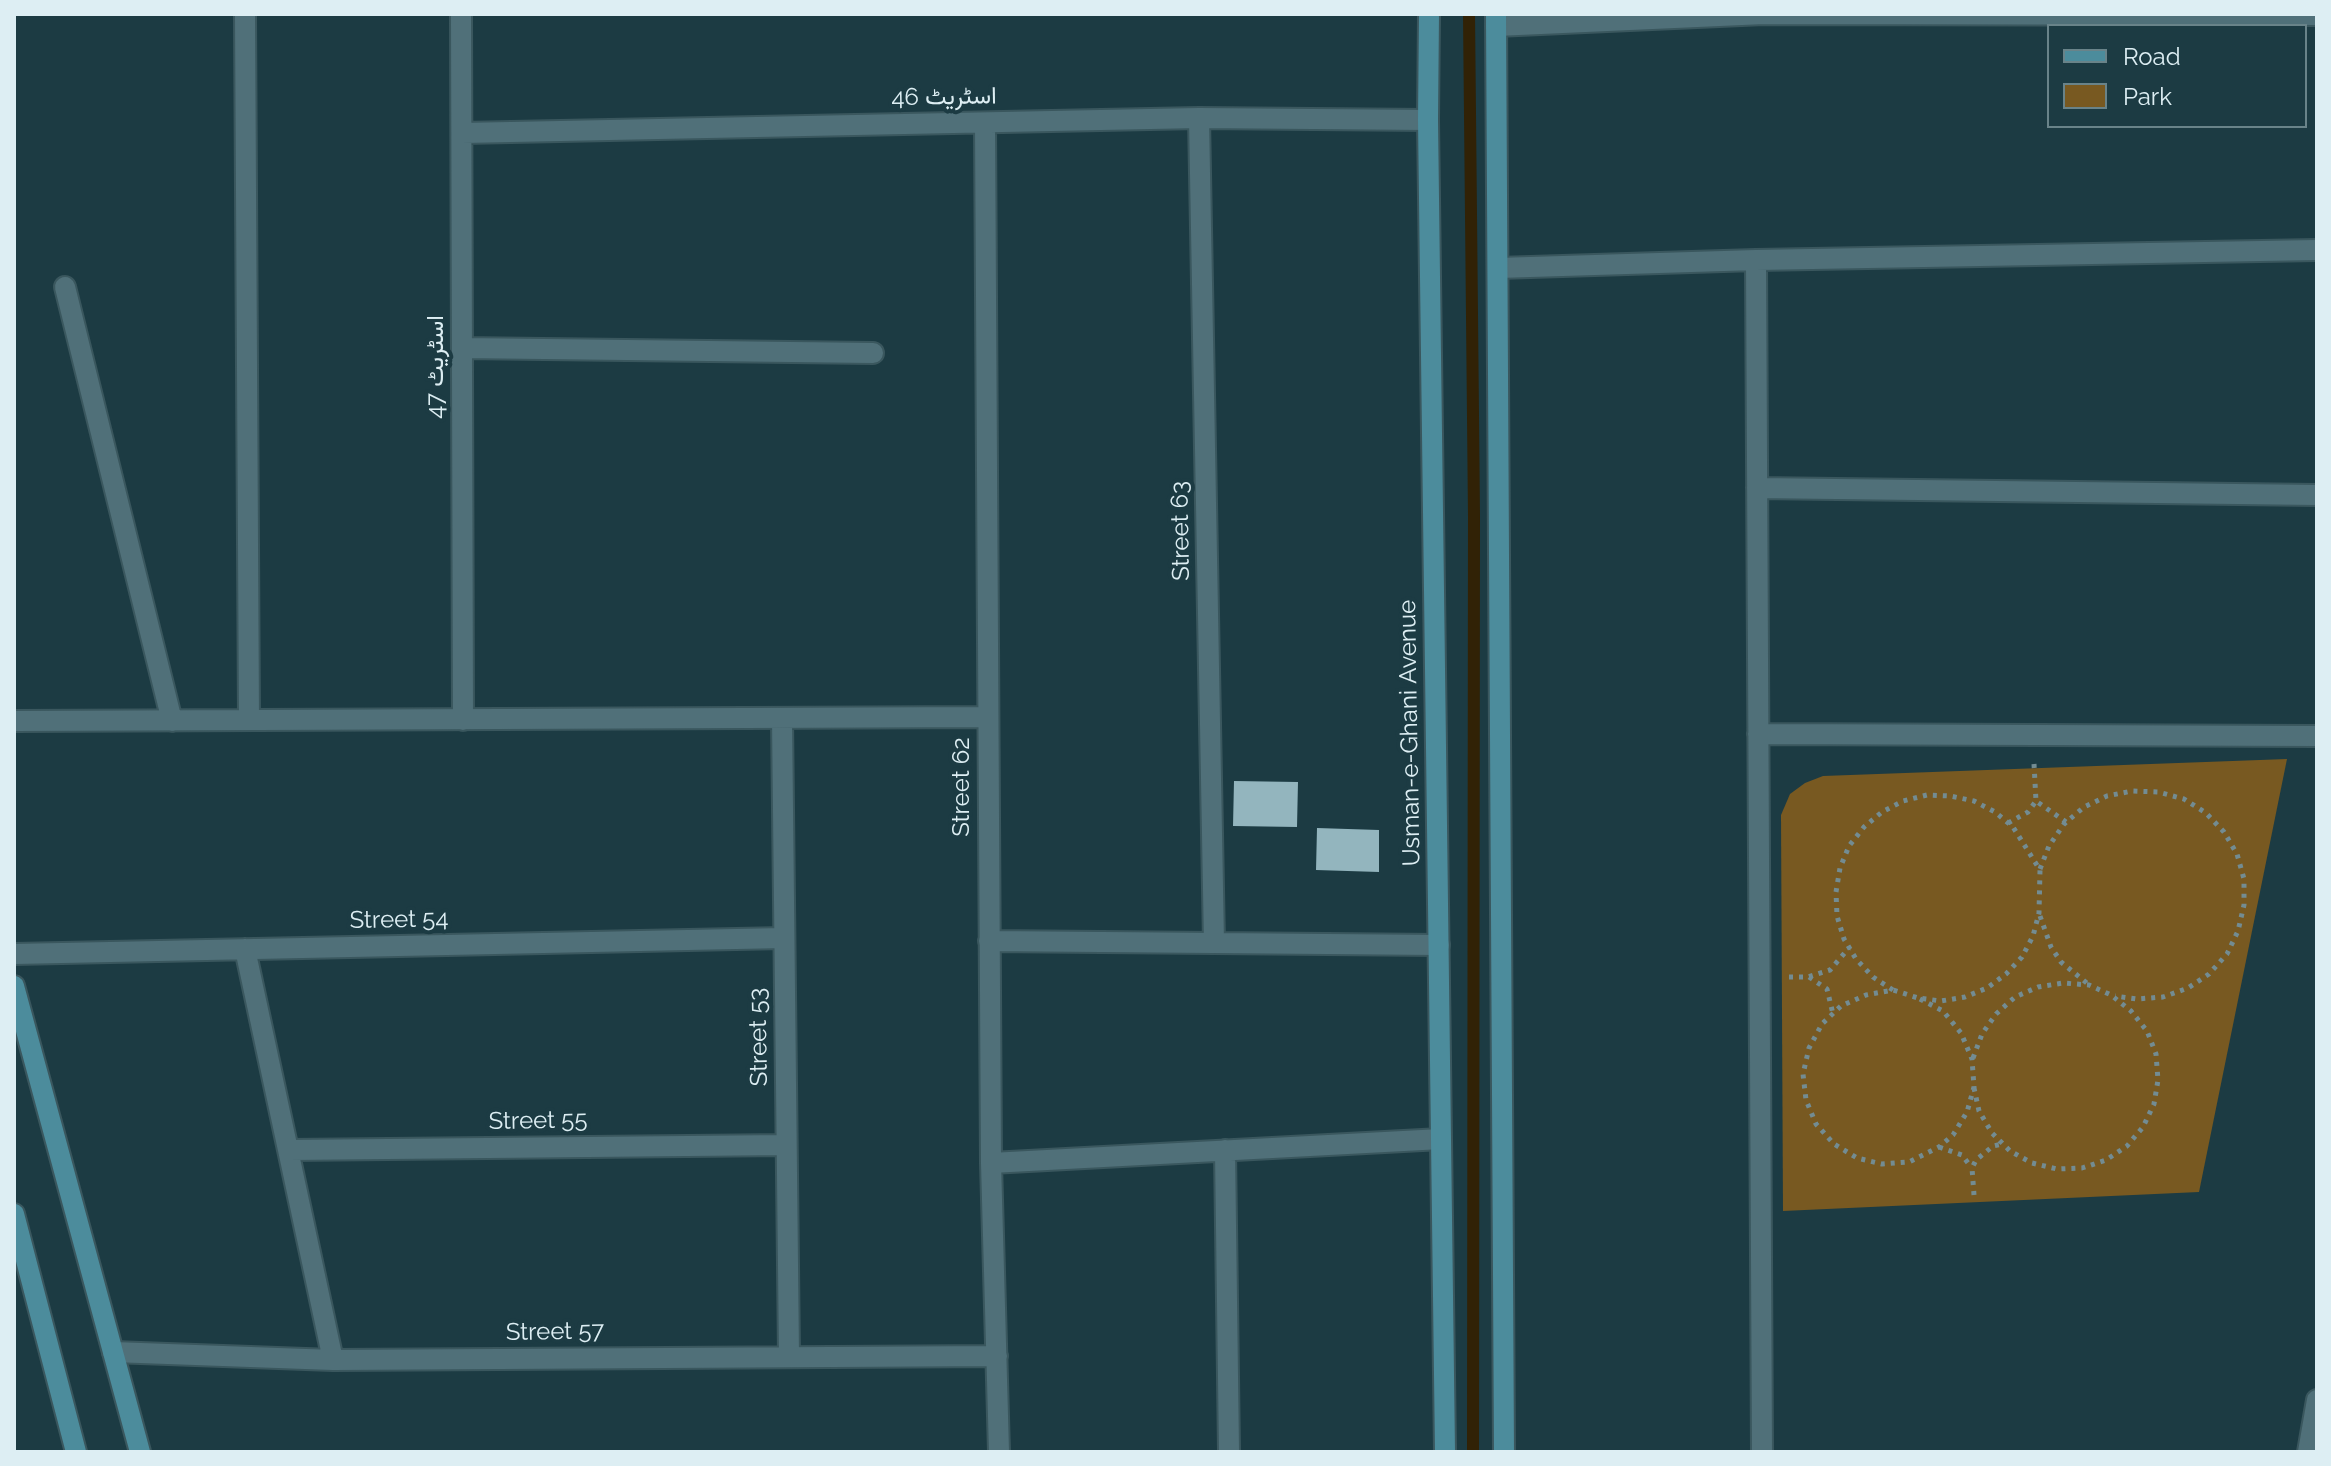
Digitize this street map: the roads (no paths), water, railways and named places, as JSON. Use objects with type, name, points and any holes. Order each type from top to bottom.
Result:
[{"type":"main road","name":"Usman-e-Ghani Avenue","points":[[1429,14],[1445,1452]]},
{"type":"main road","points":[[1496,20],[1504,1452]]},
{"type":"main road","points":[[14,986],[140,1452]]},
{"type":"main road","points":[[14,1214],[76,1452]]},
{"type":"street","points":[[245,14],[249,720]]},
{"type":"street","name":"اسٹریٹ 47","points":[[461,14],[463,720]]},
{"type":"street","points":[[1496,20],[1764,14],[2317,15]]},
{"type":"street","name":"اسٹریٹ 46","points":[[462,133],[1199,118],[1428,120]]},
{"type":"street","name":"Street 63","points":[[1199,118],[1214,943]]},
{"type":"street","name":"Street 62","points":[[985,123],[991,1163],[999,1452]]},
{"type":"street","points":[[1498,268],[2317,250]]},
{"type":"street","points":[[1756,260],[1762,1452]]},
{"type":"street","points":[[65,287],[172,721]]},
{"type":"street","points":[[462,348],[873,353]]},
{"type":"street","points":[[1757,488],[2317,495]]},
{"type":"street","points":[[14,721],[988,717]]},
{"type":"street","name":"Street 53","points":[[782,718],[789,1356]]},
{"type":"street","points":[[1758,734],[2317,736]]},
{"type":"street","name":"Street 54","points":[[14,954],[784,938]]},
{"type":"street","points":[[989,941],[1439,945]]},
{"type":"street","points":[[245,949],[333,1360]]},
{"type":"street","points":[[991,1163],[1441,1139]]},
{"type":"street","name":"Street 55","points":[[289,1150],[786,1145]]},
{"type":"street","points":[[1225,1150],[1229,1452]]},
{"type":"street","name":"Street 57","points":[[113,1352],[333,1360],[997,1356]]},
{"type":"street","points":[[2308,1452],[2317,1400]]},
{"type":"waterway","points":[[1469,14],[1474,516],[1473,1452]]}]
